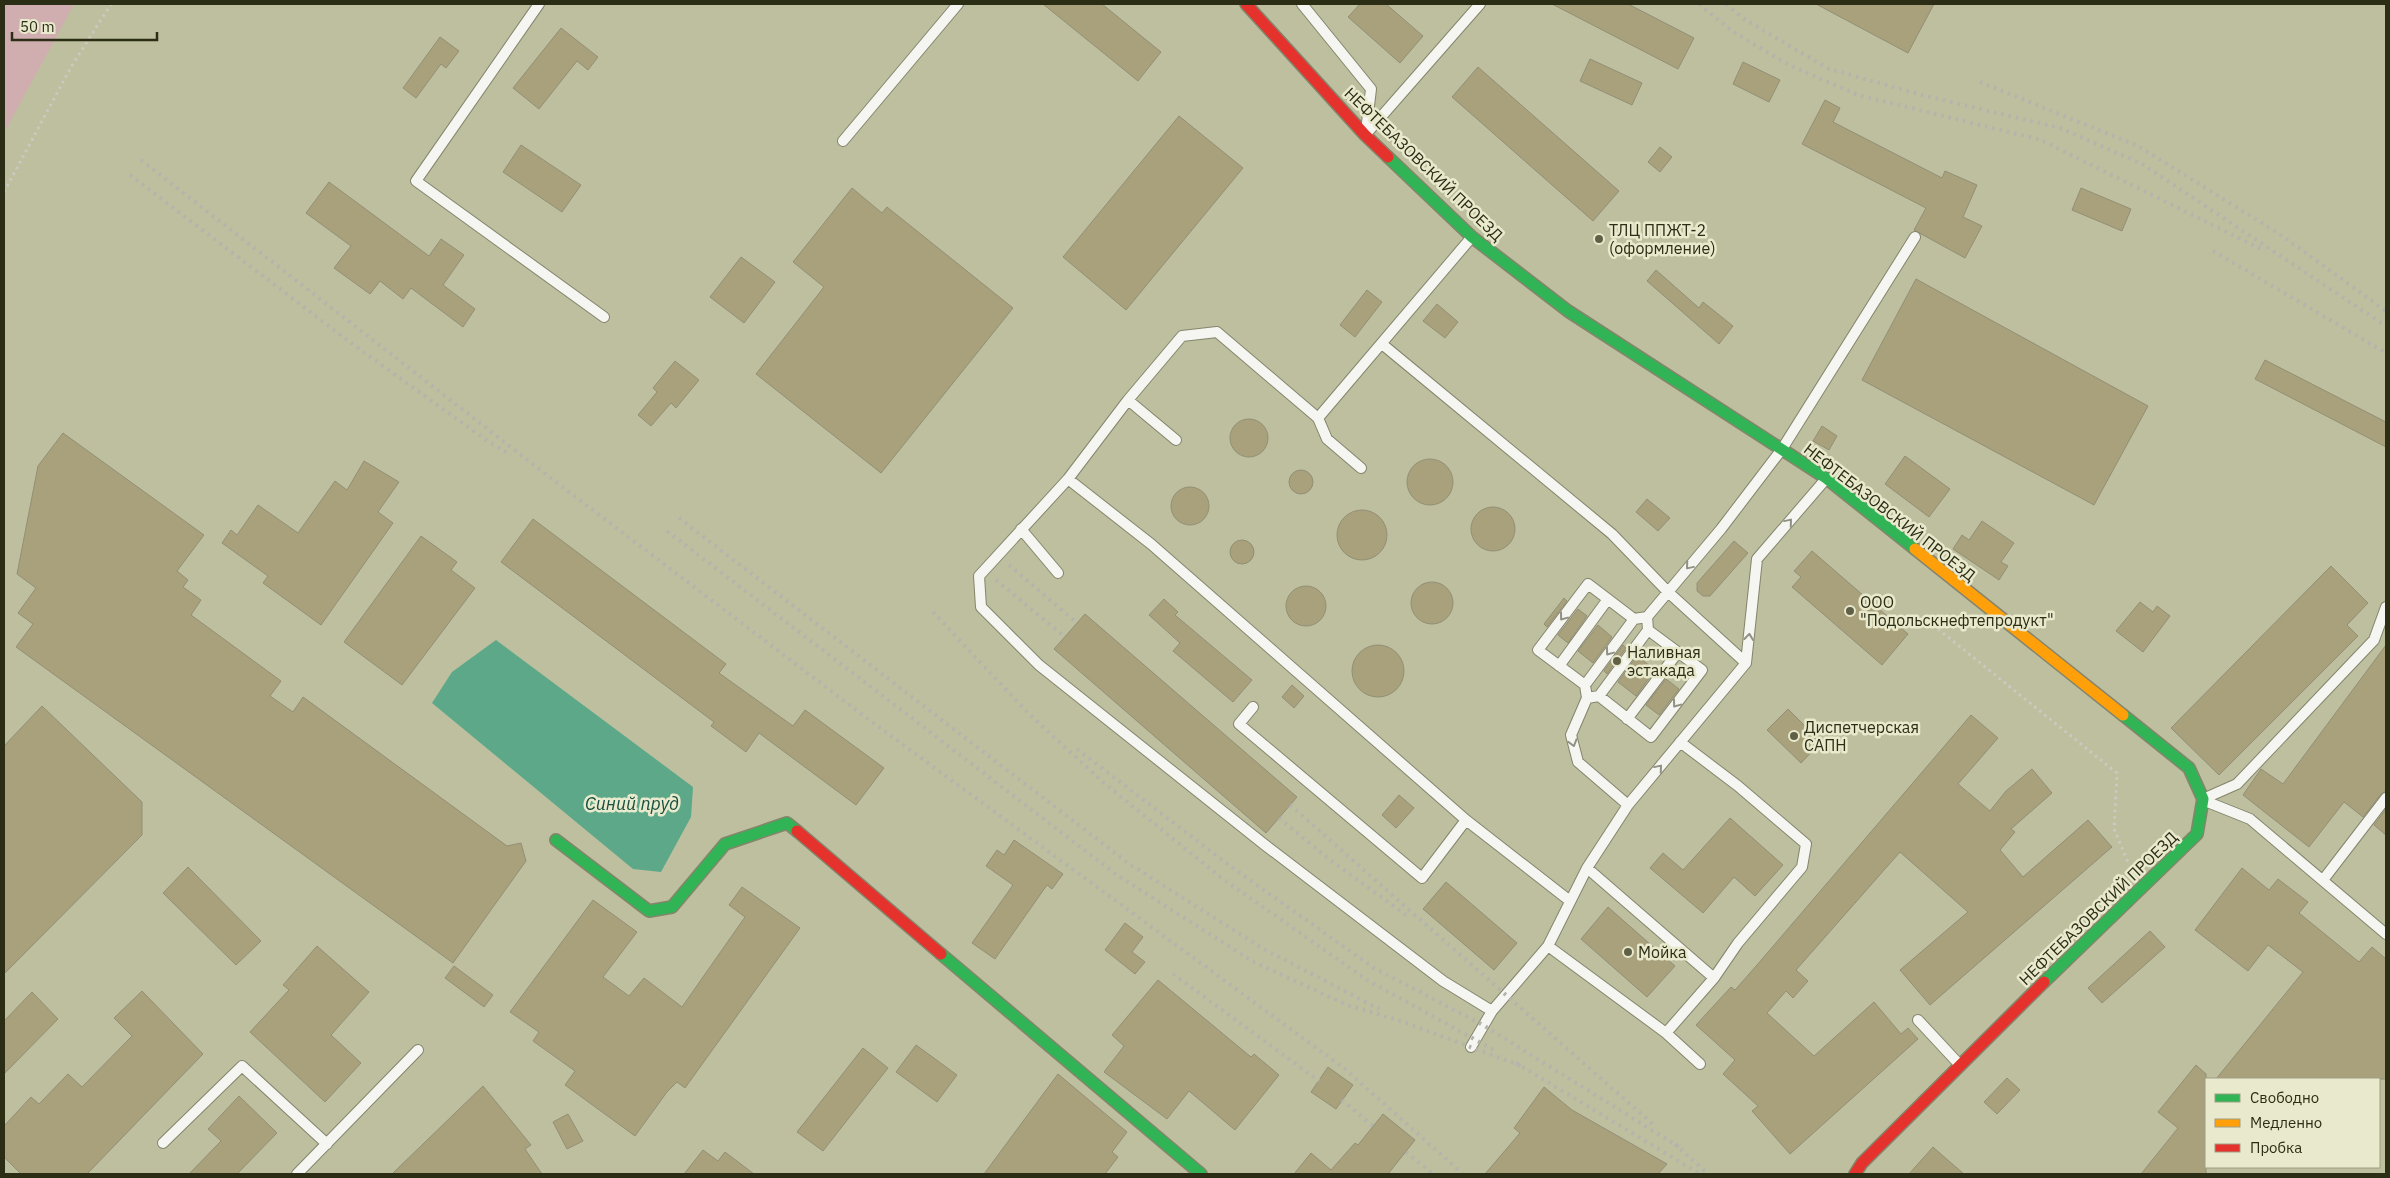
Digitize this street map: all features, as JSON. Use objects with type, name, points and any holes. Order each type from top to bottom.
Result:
[{"type":"street","name":"НЕФТЕБАЗОВСКИЙ ПРОЕЗД","points":[[1246,4],[1366,135],[1472,237],[1568,311],[1826,478],[2189,768],[2202,800],[2197,834],[1959,1064],[1862,1163],[1856,1174]]},
{"type":"street","points":[[556,840],[649,911],[672,908],[726,844],[787,823],[1201,1174]]},
{"type":"lane","points":[[539,4],[416,181],[604,316]]},
{"type":"lane","points":[[843,141],[958,4]]},
{"type":"lane","points":[[1302,4],[1371,89],[1366,135]]},
{"type":"lane","points":[[1366,135],[1480,4]]},
{"type":"lane","points":[[1318,418],[1472,237]]},
{"type":"lane","points":[[1585,685],[1634,619],[1647,617],[1720,529],[1782,449],[1915,238]]},
{"type":"lane","points":[[1361,468],[1327,438],[1318,418],[1217,332],[1182,336],[1128,400],[1068,479],[979,576],[981,607],[1039,665],[1257,839],[1443,981],[1492,1011]]},
{"type":"lane","points":[[1382,344],[1612,534],[1668,592],[1746,663]]},
{"type":"lane","points":[[1128,400],[1176,440]]},
{"type":"lane","points":[[1471,1047],[1492,1011],[1548,946],[1587,868],[1628,805],[1746,663],[1757,559],[1826,478]]},
{"type":"lane","points":[[1068,479],[1158,550],[1466,820],[1570,901]]},
{"type":"lane","points":[[1021,530],[1058,573]]},
{"type":"lane","points":[[1628,805],[1578,762],[1571,735],[1587,698],[1585,685],[1538,650],[1588,584],[1634,619]]},
{"type":"lane","points":[[1559,666],[1608,599]]},
{"type":"lane","points":[[2202,800],[2237,784],[2374,640],[2386,607]]},
{"type":"lane","points":[[1587,698],[1599,696],[1648,630],[1647,617]]},
{"type":"lane","points":[[1599,696],[1651,737],[1702,670],[1648,630]]},
{"type":"lane","points":[[1628,719],[1678,652]]},
{"type":"lane","points":[[1253,707],[1239,724],[1422,878],[1466,820]]},
{"type":"lane","points":[[1666,1032],[1714,978],[1738,944],[1802,867],[1806,844],[1738,786],[1680,742]]},
{"type":"lane","points":[[2323,880],[2386,798]]},
{"type":"lane","points":[[2202,800],[2250,819],[2386,934]]},
{"type":"lane","points":[[1587,868],[1714,978]]},
{"type":"lane","points":[[1548,946],[1666,1032],[1700,1064]]},
{"type":"lane","points":[[1918,1020],[1959,1064]]},
{"type":"lane","points":[[297,1174],[418,1050]]},
{"type":"lane","points":[[163,1143],[242,1066],[327,1144]]},
{"type":"path","points":[[4,192],[71,67],[111,4]]},
{"type":"path","points":[[1938,629],[2117,773],[2114,829],[2128,862]]},
{"type":"shaded area","points":[[4,4],[74,4],[4,133]]},
{"type":"water","name":"Синий пруд","points":[[496,640],[693,787],[691,817],[661,872],[633,869],[432,703],[452,672]]},
{"type":"building","points":[[1043,4],[1102,4],[1161,52],[1138,81]]},
{"type":"building","points":[[1360,4],[1386,4],[1423,36],[1400,63],[1348,17]]},
{"type":"building","points":[[1552,4],[1628,4],[1694,38],[1678,69]]},
{"type":"building","points":[[1816,4],[1934,4],[1908,53]]},
{"type":"building","points":[[561,28],[598,57],[588,70],[577,61],[539,109],[513,88]]},
{"type":"building","points":[[440,37],[459,51],[446,68],[441,64],[416,98],[403,88]]},
{"type":"building","points":[[1590,59],[1642,83],[1632,105],[1580,81]]},
{"type":"building","points":[[1743,62],[1780,80],[1769,102],[1733,84]]},
{"type":"building","points":[[1478,67],[1619,191],[1593,221],[1452,97]]},
{"type":"building","points":[[1825,100],[1840,108],[1833,122],[1942,178],[1945,171],[1977,185],[1963,217],[1982,226],[1965,258],[1914,230],[1926,208],[1802,144]]},
{"type":"building","points":[[1179,116],[1243,168],[1126,310],[1063,257]]},
{"type":"building","points":[[521,145],[581,185],[562,212],[503,172]]},
{"type":"building","points":[[1660,147],[1672,157],[1660,172],[1648,162]]},
{"type":"building","points":[[329,182],[429,256],[441,239],[464,255],[443,285],[475,309],[463,327],[411,288],[403,299],[380,281],[370,294],[334,268],[351,246],[306,213]]},
{"type":"building","points":[[852,188],[882,213],[887,207],[1013,308],[881,473],[756,374],[824,287],[793,262]]},
{"type":"building","points":[[2081,188],[2131,209],[2122,231],[2072,210]]},
{"type":"building","points":[[741,257],[775,282],[744,323],[710,297]]},
{"type":"building","points":[[1656,270],[1699,308],[1703,302],[1733,326],[1719,344],[1647,281]]},
{"type":"building","points":[[1916,279],[2148,406],[2094,505],[1862,380]]},
{"type":"building","points":[[1367,290],[1382,302],[1355,337],[1340,325]]},
{"type":"building","points":[[1437,304],[1458,322],[1445,338],[1423,321]]},
{"type":"building","points":[[2265,360],[2386,422],[2386,447],[2255,379]]},
{"type":"building","points":[[675,361],[699,380],[676,408],[671,403],[651,426],[638,415],[657,392],[653,388]]},
{"type":"building","points":[[1249,419],[1262,425],[1268,438],[1262,451],[1249,457],[1236,451],[1230,438],[1236,425]]},
{"type":"building","points":[[1822,426],[1837,436],[1829,450],[1813,441]]},
{"type":"building","points":[[63,433],[204,535],[177,571],[188,580],[183,587],[201,600],[191,615],[281,681],[270,696],[293,712],[303,697],[507,846],[521,843],[526,861],[453,963],[16,647],[33,624],[18,613],[36,588],[17,574],[38,466]]},
{"type":"building","points":[[1905,456],[1950,489],[1929,517],[1885,484]]},
{"type":"building","points":[[1430,459],[1443,463],[1449,469],[1453,482],[1449,495],[1443,501],[1430,505],[1417,501],[1411,495],[1407,482],[1411,469],[1417,463]]},
{"type":"building","points":[[364,461],[399,482],[378,512],[393,523],[321,625],[263,583],[268,576],[222,543],[231,530],[237,535],[258,505],[298,533],[335,481],[347,490]]},
{"type":"building","points":[[1301,470],[1310,473],[1313,482],[1310,491],[1301,494],[1292,491],[1289,482],[1292,473]]},
{"type":"building","points":[[1190,487],[1197,488],[1203,493],[1208,499],[1208,513],[1203,519],[1197,524],[1190,525],[1183,524],[1177,519],[1172,513],[1171,506],[1172,499],[1177,493],[1183,488]]},
{"type":"building","points":[[1647,499],[1670,518],[1658,531],[1636,512]]},
{"type":"building","points":[[1493,507],[1505,511],[1511,517],[1515,529],[1511,541],[1505,547],[1493,551],[1481,547],[1475,541],[1471,529],[1475,517],[1481,511]]},
{"type":"building","points":[[1357,510],[1367,510],[1380,517],[1387,530],[1387,540],[1380,553],[1367,560],[1357,560],[1348,556],[1341,549],[1337,540],[1337,530],[1341,521],[1348,514]]},
{"type":"building","points":[[533,519],[726,664],[719,673],[793,726],[805,710],[884,768],[856,805],[759,733],[746,752],[711,726],[714,722],[501,562]]},
{"type":"building","points":[[1982,521],[2014,543],[2001,562],[2008,566],[1999,580],[1953,549],[1962,535],[1969,540]]},
{"type":"building","points":[[421,536],[457,562],[451,570],[475,588],[402,685],[344,642]]},
{"type":"building","points":[[1242,540],[1251,543],[1254,552],[1251,561],[1242,564],[1233,561],[1230,552],[1233,543]]},
{"type":"building","points":[[1734,541],[1748,553],[1710,596],[1703,596],[1697,591],[1697,583]]},
{"type":"building","name":"ООО \"Подольскнефтепродукт\"","points":[[1812,551],[1908,634],[1882,665],[1792,587],[1801,577],[1794,571]]},
{"type":"building","points":[[2331,566],[2368,603],[2347,625],[2358,636],[2219,775],[2171,728]]},
{"type":"building","points":[[1436,582],[1444,585],[1450,591],[1453,603],[1450,615],[1444,621],[1428,624],[1420,621],[1414,615],[1411,599],[1414,591],[1420,585]]},
{"type":"building","points":[[1310,586],[1317,589],[1323,595],[1326,606],[1325,614],[1317,623],[1310,626],[1302,626],[1295,623],[1287,614],[1286,602],[1289,595],[1298,587]]},
{"type":"building","points":[[1564,598],[1567,601],[1547,627],[1544,624]]},
{"type":"building","points":[[1164,599],[1178,612],[1175,615],[1252,680],[1233,702],[1173,651],[1180,643],[1149,615]]},
{"type":"building","points":[[2140,602],[2153,612],[2157,606],[2170,616],[2143,652],[2116,631]]},
{"type":"building","points":[[1578,609],[1587,616],[1568,643],[1558,635]]},
{"type":"building","points":[[1085,614],[1297,797],[1266,833],[1054,649]]},
{"type":"building","points":[[1598,625],[1612,637],[1593,663],[1578,651]]},
{"type":"building","points":[[1373,645],[1383,645],[1397,652],[1404,666],[1404,676],[1397,690],[1383,697],[1373,697],[1363,693],[1356,686],[1352,676],[1352,666],[1356,656],[1363,649]]},
{"type":"building","points":[[1623,645],[1626,648],[1607,674],[1604,671]]},
{"type":"building","points":[[2386,645],[2386,791],[2381,794],[2363,817],[2344,802],[2309,847],[2243,795],[2261,769],[2283,784]]},
{"type":"building","points":[[1637,656],[1655,670],[1636,696],[1618,682]]},
{"type":"building","points":[[1666,679],[1679,689],[1659,715],[1646,705]]},
{"type":"building","points":[[1292,685],[1304,696],[1294,708],[1282,697]]},
{"type":"building","points":[[42,706],[142,802],[142,835],[4,974],[4,746]]},
{"type":"building","name":"Диспетчерская САПН","points":[[1788,709],[1821,742],[1801,763],[1767,730]]},
{"type":"building","points":[[1971,715],[1998,738],[1958,784],[1990,811],[2006,791],[2032,769],[2052,793],[2011,829],[2015,832],[2000,850],[2023,877],[2088,820],[2112,847],[1930,1005],[1900,970],[1968,912],[1900,852],[1796,970],[1808,981],[1793,998],[1786,991],[1767,1013],[1814,1056],[1874,1002],[1901,1034],[1908,1028],[1918,1039],[1790,1154],[1752,1111],[1758,1106],[1723,1074],[1735,1060],[1696,1025],[1731,987],[1735,990]]},
{"type":"building","points":[[1399,795],[1414,808],[1396,828],[1382,815]]},
{"type":"building","points":[[2386,809],[2386,835],[2374,825]]},
{"type":"building","points":[[1730,818],[1783,865],[1755,896],[1734,877],[1703,913],[1650,868],[1663,853],[1683,870]]},
{"type":"building","points":[[1014,840],[1063,874],[1052,889],[1047,885],[995,959],[972,943],[1013,885],[986,866],[997,850],[1004,855]]},
{"type":"building","points":[[188,867],[261,941],[236,965],[163,893]]},
{"type":"building","points":[[2242,868],[2269,890],[2278,879],[2308,902],[2299,913],[2359,962],[2372,947],[2386,959],[2386,1079],[2217,1078],[2303,972],[2268,945],[2248,971],[2195,930]]},
{"type":"building","points":[[1446,882],[1517,943],[1494,970],[1423,909]]},
{"type":"building","points":[[742,887],[800,928],[685,1088],[677,1082],[667,1092],[635,1136],[565,1085],[575,1071],[533,1041],[539,1032],[510,1012],[593,900],[637,932],[603,977],[629,996],[644,978],[682,1007],[745,917],[729,905]]},
{"type":"building","name":"Мойка","points":[[1608,907],[1675,966],[1647,997],[1581,939]]},
{"type":"building","points":[[1125,923],[1143,937],[1132,952],[1145,962],[1135,974],[1105,950]]},
{"type":"building","points":[[2150,931],[2165,947],[2102,1003],[2088,988]]},
{"type":"building","points":[[317,946],[369,992],[331,1035],[361,1063],[325,1102],[250,1032],[289,990],[283,985]]},
{"type":"building","points":[[454,966],[493,995],[484,1007],[445,978]]},
{"type":"building","points":[[1158,980],[1251,1057],[1254,1054],[1279,1075],[1235,1130],[1189,1091],[1167,1119],[1104,1072],[1124,1046],[1112,1035]]},
{"type":"building","points":[[142,991],[203,1054],[87,1174],[21,1174],[4,1157],[4,1126],[31,1097],[39,1104],[68,1074],[82,1087],[132,1036],[114,1018]]},
{"type":"building","points":[[32,992],[58,1019],[4,1074],[4,1021]]},
{"type":"building","points":[[916,1045],[957,1075],[937,1102],[896,1072]]},
{"type":"building","points":[[863,1048],[888,1068],[823,1151],[797,1132]]},
{"type":"building","points":[[2196,1065],[2206,1074],[2206,1174],[2141,1174],[2178,1128],[2158,1112]]},
{"type":"building","points":[[1328,1067],[1353,1085],[1336,1109],[1311,1092]]},
{"type":"building","points":[[1058,1074],[1127,1132],[1112,1152],[1118,1157],[1105,1174],[984,1174]]},
{"type":"building","points":[[2007,1078],[2020,1090],[1997,1114],[1984,1102]]},
{"type":"building","points":[[483,1086],[531,1145],[525,1149],[542,1174],[392,1174]]},
{"type":"building","points":[[1544,1087],[1572,1110],[1667,1164],[1658,1174],[1485,1174],[1520,1133],[1514,1128]]},
{"type":"building","points":[[239,1096],[277,1133],[237,1174],[189,1174],[221,1141],[208,1129]]},
{"type":"building","points":[[568,1114],[583,1141],[567,1149],[553,1122]]},
{"type":"building","points":[[1383,1114],[1415,1140],[1388,1174],[1294,1174],[1311,1153],[1331,1170],[1355,1143],[1358,1145]]},
{"type":"building","points":[[1933,1147],[1942,1155],[1964,1174],[1909,1174]]},
{"type":"building","points":[[703,1150],[718,1161],[725,1152],[754,1174],[684,1174]]},
{"type":"railway","points":[[1699,4],[1732,31],[1789,65],[1858,95],[2041,140],[2265,251]]},
{"type":"railway","points":[[1726,4],[1744,19],[1829,69],[1922,95],[2060,128],[2142,164],[2386,326]]},
{"type":"railway","points":[[1980,82],[2138,146],[2278,233],[2386,311]]},
{"type":"railway","points":[[141,160],[552,479],[868,719],[1345,1069],[1463,1174]]},
{"type":"railway","points":[[130,175],[355,346],[489,442],[511,455]]},
{"type":"railway","points":[[2213,251],[2386,353]]},
{"type":"railway","points":[[679,518],[1128,863],[1262,948],[1379,1009]]},
{"type":"railway","points":[[667,531],[1117,875],[1252,961],[1347,1005],[1404,1022],[1521,1066]]},
{"type":"railway","points":[[1009,565],[1077,623]]},
{"type":"railway","points":[[996,580],[1065,637]]},
{"type":"railway","points":[[933,612],[1028,713],[1106,785],[1223,879],[1367,980],[1494,1050]]},
{"type":"railway","points":[[1077,749],[1230,866],[1374,968],[1483,1025],[1679,1147]]},
{"type":"railway","points":[[1290,805],[1656,1127]]},
{"type":"railway","points":[[1279,818],[1330,860],[1406,915]]},
{"type":"railway","points":[[1173,974],[1319,1081]]},
{"type":"railway","points":[[1516,1063],[1700,1174]]},
{"type":"railway","points":[[1342,1100],[1373,1126]]},
{"type":"railway","points":[[1675,1144],[1708,1174]]},
{"type":"railway","points":[[1406,1152],[1433,1174]]},
{"type":"traffic: fast","points":[[1388,157],[1472,237],[1568,311],[1826,478],[1915,549]]},
{"type":"traffic: fast","points":[[2044,982],[2197,834],[2203,799],[2189,768],[2123,715]]},
{"type":"traffic: fast","points":[[556,840],[649,911],[672,907],[725,844],[787,823],[797,831]]},
{"type":"traffic: fast","points":[[941,954],[1201,1174]]},
{"type":"traffic: slow","points":[[1915,549],[2123,715]]},
{"type":"traffic: jam","points":[[1246,4],[1365,135],[1388,157]]},
{"type":"traffic: jam","points":[[797,831],[941,954]]},
{"type":"traffic: jam","points":[[1855,1174],[1862,1163],[2044,982]]},
{"type":"place","name":"ТЛЦ ППЖТ-2 (оформление)","points":[[1599,239]]},
{"type":"place","name":"ООО \"Подольскнефтепродукт\"","points":[[1850,611]]},
{"type":"place","name":"Наливная эстакада","points":[[1617,661]]},
{"type":"place","name":"Диспетчерская САПН","points":[[1794,736]]},
{"type":"place","name":"Мойка","points":[[1628,952]]}]
